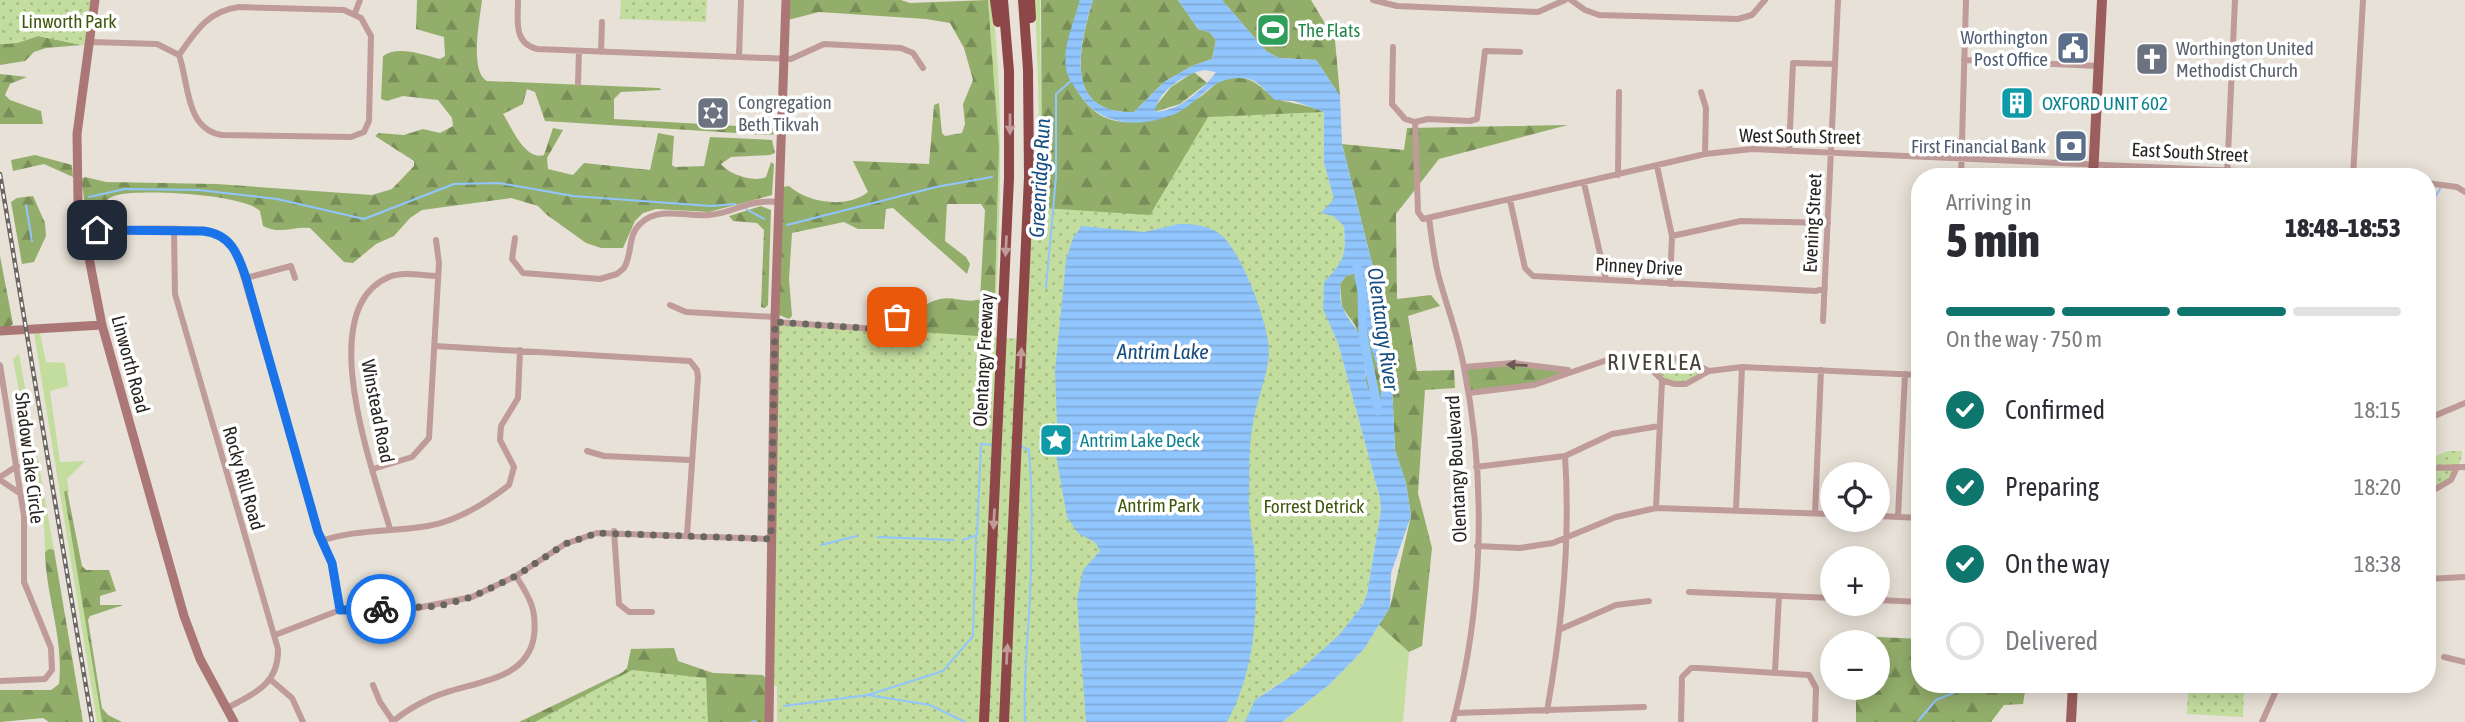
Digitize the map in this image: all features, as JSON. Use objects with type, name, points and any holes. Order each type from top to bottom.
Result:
[{"type":"highway","points":[[995,0],[1009,71]]},
{"type":"highway","name":"Olentangy Freeway","points":[[984,722],[1009,178],[1009,71],[1003,0]]},
{"type":"highway","name":"Olentangy Freeway","points":[[1004,722],[1029,177],[1028,70],[1023,0]]},
{"type":"highway","points":[[1028,70],[1030,0]]},
{"type":"main road","name":"Linworth Road","points":[[95,0],[75,158],[83,233],[102,325],[187,627],[200,659],[234,722]]},
{"type":"main road","points":[[769,722],[775,320],[786,0]]},
{"type":"main road","points":[[2094,168],[2102,0]]},
{"type":"main road","points":[[0,331],[102,325]]},
{"type":"main road","points":[[2071,722],[2073,693]]},
{"type":"street","points":[[355,13],[360,0]]},
{"type":"street","points":[[518,0],[519,35],[533,49],[783,59],[798,57],[824,44],[901,48],[913,53],[923,68]]},
{"type":"street","points":[[739,57],[741,0]]},
{"type":"street","points":[[1373,0],[1397,6],[1538,12],[1564,0]]},
{"type":"street","points":[[1571,0],[1585,10],[1604,15],[1738,19],[1758,11],[1765,0]]},
{"type":"street","name":"Evening Street","points":[[1823,321],[1838,0]]},
{"type":"street","points":[[1960,168],[1966,0]]},
{"type":"street","points":[[2227,168],[2235,0]]},
{"type":"street","points":[[2354,168],[2363,0]]},
{"type":"street","points":[[264,4],[355,13],[368,27],[371,41],[368,123],[364,132],[353,137],[222,135],[207,131],[193,113],[179,55],[193,34],[212,15],[225,9],[264,4]]},
{"type":"street","points":[[601,52],[602,22]]},
{"type":"street","points":[[90,42],[157,44],[179,55]]},
{"type":"street","points":[[1393,47],[1392,104],[1405,119],[1415,122],[1424,119],[1477,119],[1484,53],[1490,50],[1520,52]]},
{"type":"street","points":[[578,83],[579,51]]},
{"type":"street","points":[[1964,60],[2098,66]]},
{"type":"street","points":[[1789,150],[1793,63],[1835,64]]},
{"type":"street","points":[[1618,175],[1619,92]]},
{"type":"street","points":[[1701,92],[1706,108],[1705,154]]},
{"type":"street","name":"Olentangy Boulevard","points":[[1415,122],[1418,212],[1423,219],[1429,218],[1439,279],[1464,367],[1476,467],[1477,546],[1471,624],[1453,722]]},
{"type":"street","name":"West South Street","points":[[1429,218],[1705,154],[1752,149],[2094,164]]},
{"type":"street","name":"East South Street","points":[[2094,164],[2153,168]]},
{"type":"street","points":[[1657,166],[1672,236],[1670,284]]},
{"type":"street","points":[[1584,183],[1606,280]]},
{"type":"street","points":[[2436,184],[2457,187],[2465,192]]},
{"type":"street","name":"Pinney Drive","points":[[1510,200],[1528,273],[1539,278],[1825,288]]},
{"type":"street","points":[[515,238],[512,259],[523,274],[605,279],[624,268],[632,235],[648,217],[664,213],[706,215],[744,203],[778,202]]},
{"type":"street","points":[[1672,236],[1741,221],[1828,223]]},
{"type":"street","points":[[83,233],[115,229],[211,232],[226,239],[236,251],[321,541],[332,563],[340,610]]},
{"type":"street","name":"Rocky Rill Road","points":[[174,231],[176,294],[275,635],[278,666],[271,680]]},
{"type":"street","points":[[373,469],[412,457],[426,446],[431,429],[438,276],[436,240]]},
{"type":"street","points":[[246,278],[291,266],[295,278]]},
{"type":"street","name":"Winstead Road","points":[[390,529],[361,419],[350,353],[356,314],[369,294],[386,279],[398,275],[438,276]]},
{"type":"street","points":[[670,305],[685,312],[877,329],[897,317]]},
{"type":"street","points":[[435,346],[684,359],[694,364],[698,377],[687,535]]},
{"type":"street","points":[[321,541],[362,531],[428,526],[450,520],[513,481],[514,467],[500,440],[501,426],[518,398],[520,350]]},
{"type":"street","points":[[1649,367],[1665,357],[1677,357],[1709,371]]},
{"type":"street","points":[[1469,393],[1534,385],[1570,370],[1613,358],[1629,359],[1649,367],[1662,380],[1686,383],[1709,371],[1742,367],[1911,374]]},
{"type":"street","points":[[1464,367],[1513,363],[1570,370]]},
{"type":"street","name":"Shadow Lake Circle","points":[[0,365],[5,389],[6,418],[18,466],[18,492],[24,516],[24,582],[51,648],[50,675],[33,682],[0,681]]},
{"type":"street","points":[[1736,510],[1742,367]]},
{"type":"street","points":[[1815,513],[1821,370]]},
{"type":"street","points":[[1898,517],[1905,374]]},
{"type":"street","points":[[1656,508],[1662,380]]},
{"type":"street","points":[[2436,415],[2465,403]]},
{"type":"street","points":[[1476,467],[1564,456],[1612,434],[1660,426]]},
{"type":"street","points":[[587,451],[604,456],[691,460]]},
{"type":"street","points":[[1547,712],[1561,629],[1567,539],[1564,456]]},
{"type":"street","points":[[18,466],[0,478],[18,492]]},
{"type":"street","points":[[2436,489],[2451,480],[2457,467]]},
{"type":"street","points":[[2436,468],[2465,467]]},
{"type":"street","points":[[1477,546],[1535,547],[1567,539],[1616,517],[1656,508],[1820,513]]},
{"type":"street","points":[[1890,517],[1911,518]]},
{"type":"street","points":[[275,635],[340,610],[439,606],[472,597],[516,576],[579,538],[614,531],[771,539]]},
{"type":"street","points":[[614,531],[617,601],[629,612],[652,612]]},
{"type":"street","points":[[373,685],[392,722],[429,698],[518,668],[528,657],[533,641],[535,608],[516,576]]},
{"type":"street","points":[[2436,578],[2465,576]]},
{"type":"street","points":[[1689,592],[1820,598]]},
{"type":"street","points":[[1775,671],[1779,596]]},
{"type":"street","points":[[1561,629],[1616,605],[1649,601]]},
{"type":"street","points":[[1890,601],[1911,602]]},
{"type":"street","points":[[2444,657],[2465,662]]},
{"type":"street","points":[[1681,722],[1680,682],[1685,672],[1699,668],[1809,675],[1816,688],[1815,722]]},
{"type":"street","points":[[227,708],[260,690],[271,680],[292,698],[303,722]]},
{"type":"street","points":[[2262,722],[2275,693]]},
{"type":"street","points":[[1455,713],[1644,707]]},
{"type":"green space","name":"Linworth Park","points":[[0,0],[93,0],[87,46],[38,36],[16,43],[0,44]]},
{"type":"green space","points":[[417,0],[482,0],[477,56],[478,67],[487,81],[659,88],[662,90],[621,92],[614,99],[614,119],[775,128],[775,134],[769,135],[545,121],[535,92],[527,89],[523,104],[503,114],[520,142],[537,156],[544,155],[553,128],[563,130],[547,158],[548,169],[573,175],[584,163],[650,170],[658,133],[674,136],[672,165],[675,167],[704,166],[710,137],[772,140],[775,153],[731,157],[721,164],[735,174],[761,179],[766,177],[771,162],[774,164],[772,195],[709,212],[656,209],[643,213],[635,221],[623,248],[601,248],[586,243],[538,206],[511,198],[422,210],[410,218],[394,236],[376,244],[353,263],[344,262],[310,228],[269,229],[263,226],[260,211],[234,200],[192,194],[130,193],[110,198],[98,206],[94,219],[87,218],[81,179],[85,177],[106,182],[217,184],[372,195],[392,189],[414,166],[414,161],[375,136],[379,133],[404,135],[423,129],[440,133],[453,126],[452,118],[438,100],[403,96],[387,101],[381,99],[383,56],[403,51],[440,59],[445,56],[444,37],[416,29]]},
{"type":"green space","points":[[621,0],[707,0],[706,22],[620,19]]},
{"type":"green space","points":[[789,0],[901,0],[910,3],[988,0],[999,147],[993,362],[887,331],[933,301],[945,298],[971,301],[980,299],[985,210],[981,204],[947,204],[945,241],[966,257],[970,264],[967,274],[893,208],[886,209],[884,229],[858,229],[844,222],[792,233],[789,279],[792,316],[789,319],[779,315],[783,187],[789,186],[817,200],[849,201],[868,192],[853,161],[929,164],[934,105],[939,103],[942,133],[945,136],[962,133],[965,124],[963,104],[973,80],[964,48],[950,23],[819,12],[788,20]]},
{"type":"green space","points":[[988,0],[992,0],[996,45],[1000,136],[993,362],[999,147]]},
{"type":"green space","points":[[1035,0],[1040,0],[1042,195],[1025,400],[1039,112]]},
{"type":"green space","points":[[1041,0],[1080,0],[1070,42],[1069,68],[1078,93],[1100,115],[1128,122],[1158,117],[1200,97],[1222,80],[1232,78],[1250,80],[1277,99],[1324,112],[1255,700],[1245,722],[1150,216],[1038,226],[1042,195]]},
{"type":"green space","points":[[1093,0],[1178,0],[1198,29],[1209,32],[1216,40],[1212,59],[1192,66],[1164,82],[1134,112],[1111,110],[1095,102],[1086,89],[1081,73],[1084,36]]},
{"type":"green space","points":[[1222,0],[1311,0],[1335,40],[1340,96],[1316,60],[1279,58],[1266,51]]},
{"type":"green space","points":[[38,36],[82,45],[46,48],[34,52],[25,61],[0,65],[0,44],[17,43]]},
{"type":"green space","points":[[1194,72],[1207,83],[1180,104],[1154,112],[1154,108],[1171,87]]},
{"type":"green space","points":[[0,74],[27,77],[10,84],[5,95],[10,100],[41,111],[43,124],[0,124]]},
{"type":"green space","name":"Antrim Park","points":[[1324,112],[1324,163],[1334,199],[1333,216],[1344,226],[1345,244],[1340,263],[1324,283],[1323,308],[1338,343],[1381,510],[1367,594],[1355,616],[1338,637],[1309,664],[1261,696],[1245,722],[777,722],[777,686],[769,685],[775,322],[1021,339],[1027,207],[1150,215],[1208,117]]},
{"type":"green space","points":[[1568,125],[1439,159],[1396,214],[1397,299],[1431,295],[1440,306],[1408,316],[1417,371],[1454,370],[1455,388],[1425,390],[1418,493],[1432,548],[1422,646],[1409,652],[1379,625],[1390,607],[1411,516],[1406,483],[1395,450],[1391,363],[1375,336],[1382,303],[1342,144],[1404,150],[1407,128]]},
{"type":"green space","points":[[35,155],[72,165],[73,177],[44,164],[13,171],[11,160]]},
{"type":"green space","points":[[33,196],[45,223],[46,236],[34,262],[22,264],[11,202],[17,198]]},
{"type":"green space","points":[[761,206],[771,210],[768,305],[765,308],[761,307],[764,230],[757,223],[733,221],[729,216]]},
{"type":"green space","points":[[0,256],[13,324],[9,327],[0,327]]},
{"type":"green space","points":[[1355,273],[1364,280],[1382,383],[1381,404],[1370,396],[1364,385],[1368,367],[1355,325],[1342,307],[1340,284],[1346,276]]},
{"type":"green space","points":[[34,333],[40,333],[46,362],[65,363],[68,386],[50,391],[60,462],[85,461],[67,479],[69,492],[64,493],[102,722],[97,722]]},
{"type":"green space","points":[[19,354],[54,550],[45,552],[44,525],[13,359]]},
{"type":"green space","points":[[1677,357],[1709,371],[1692,380],[1678,383],[1664,379],[1649,367]]},
{"type":"green space","points":[[1513,363],[1570,370],[1534,385],[1469,393],[1464,367]]},
{"type":"green space","points":[[2447,451],[2462,451],[2455,471],[2436,488],[2436,456]]},
{"type":"green space","points":[[67,490],[82,566],[86,570],[109,570],[116,591],[100,596],[100,605],[123,605],[90,616],[88,620],[102,708],[108,715],[122,722],[102,722],[64,492]]},
{"type":"green space","points":[[54,550],[83,722],[49,722],[43,718],[0,722],[0,690],[51,690],[59,684],[59,650],[46,569],[45,552]]},
{"type":"green space","points":[[1379,625],[1409,652],[1403,722],[1282,722],[1330,684],[1364,649]]},
{"type":"green space","points":[[1890,638],[1911,639],[1911,693],[2025,693],[2023,704],[2004,705],[1991,722],[1856,722],[1856,700],[1890,700]]},
{"type":"green space","points":[[674,648],[678,661],[713,673],[763,675],[766,679],[767,722],[519,722],[623,672],[627,668],[631,649]]},
{"type":"green space","points":[[632,670],[706,678],[708,722],[535,722]]},
{"type":"green space","points":[[2188,693],[2244,693],[2243,717],[2187,714]]},
{"type":"water","points":[[1080,0],[1093,0],[1083,36],[1081,74],[1086,89],[1095,102],[1111,110],[1134,112],[1164,82],[1192,66],[1212,59],[1216,40],[1209,32],[1198,29],[1178,0],[1222,0],[1266,51],[1279,58],[1316,60],[1340,96],[1342,144],[1382,303],[1375,335],[1391,363],[1395,450],[1406,483],[1411,516],[1391,573],[1390,607],[1364,649],[1330,684],[1282,722],[1245,722],[1255,700],[1300,670],[1339,635],[1362,606],[1367,594],[1381,510],[1338,343],[1323,309],[1324,282],[1340,263],[1345,244],[1344,226],[1333,216],[1321,213],[1334,199],[1324,163],[1324,112],[1294,101],[1275,100],[1257,83],[1239,78],[1216,84],[1184,109],[1163,118],[1135,123],[1109,118],[1087,104],[1067,71],[1066,51]],"holes":[[[1204,70],[1216,72],[1197,93],[1173,108],[1155,112],[1166,91],[1189,75]],[[1355,273],[1364,280],[1368,337],[1382,383],[1380,404],[1369,390],[1361,339],[1341,304],[1340,284],[1346,276]]]},
{"type":"water","name":"Antrim Lake","points":[[1179,224],[1210,229],[1228,242],[1252,288],[1264,322],[1269,350],[1250,447],[1249,506],[1256,602],[1249,664],[1227,722],[1086,722],[1077,599],[1083,570],[1100,551],[1096,543],[1078,533],[1067,517],[1055,449],[1058,448],[1055,371],[1066,260],[1073,238],[1082,226],[1144,232]]},
{"type":"waterway","name":"Greenridge Run","points":[[1046,288],[1056,177],[1056,94],[1072,80]]},
{"type":"waterway","points":[[787,225],[936,187],[992,177]]},
{"type":"waterway","points":[[89,197],[125,189],[199,190],[277,199],[364,219],[454,184],[499,183],[573,196],[711,206],[735,204]]},
{"type":"waterway","points":[[2436,195],[2440,189]]},
{"type":"waterway","points":[[26,205],[32,241]]},
{"type":"waterway","points":[[746,209],[764,219]]},
{"type":"waterway","name":"Olentangy River","points":[[1357,266],[1362,292],[1363,335],[1378,411]]},
{"type":"waterway","points":[[963,540],[977,535],[981,444],[994,445]]},
{"type":"waterway","points":[[1020,446],[1029,450],[1032,505],[1025,722]]},
{"type":"waterway","points":[[821,545],[857,536]]},
{"type":"waterway","points":[[878,537],[954,540]]},
{"type":"waterway","points":[[868,695],[943,671],[973,636],[976,537]]},
{"type":"waterway","points":[[1919,720],[1936,700],[1953,693]]},
{"type":"waterway","points":[[784,706],[868,695],[930,705],[965,722]]},
{"type":"railway","points":[[0,174],[92,722]]},
{"type":"way so far","points":[[381,609],[439,606],[472,597],[516,576],[565,544],[597,533],[614,531],[771,539],[775,322],[877,329],[897,317]]},
{"type":"place","name":"The Flats","points":[[1273,30]]},
{"type":"place","name":"Worthington Post Office","points":[[2073,48]]},
{"type":"place","name":"Worthington United Methodist Church","points":[[2152,59]]},
{"type":"place","name":"OXFORD UNIT 602","points":[[2017,103]]},
{"type":"place","name":"Congregation Beth Tikvah","points":[[713,113]]},
{"type":"place","name":"First Financial Bank","points":[[2071,146]]},
{"type":"place","name":"Antrim Lake Deck","points":[[1056,440]]},
{"type":"district","name":"RIVERLEA","points":[[1655,362]]},
{"type":"route","points":[[97,230],[203,231],[219,234],[232,244],[246,278],[318,532],[335,573],[340,610],[381,609]]},
{"type":"park label","name":"Forrest Detrick","points":[[1314,506]]}]
